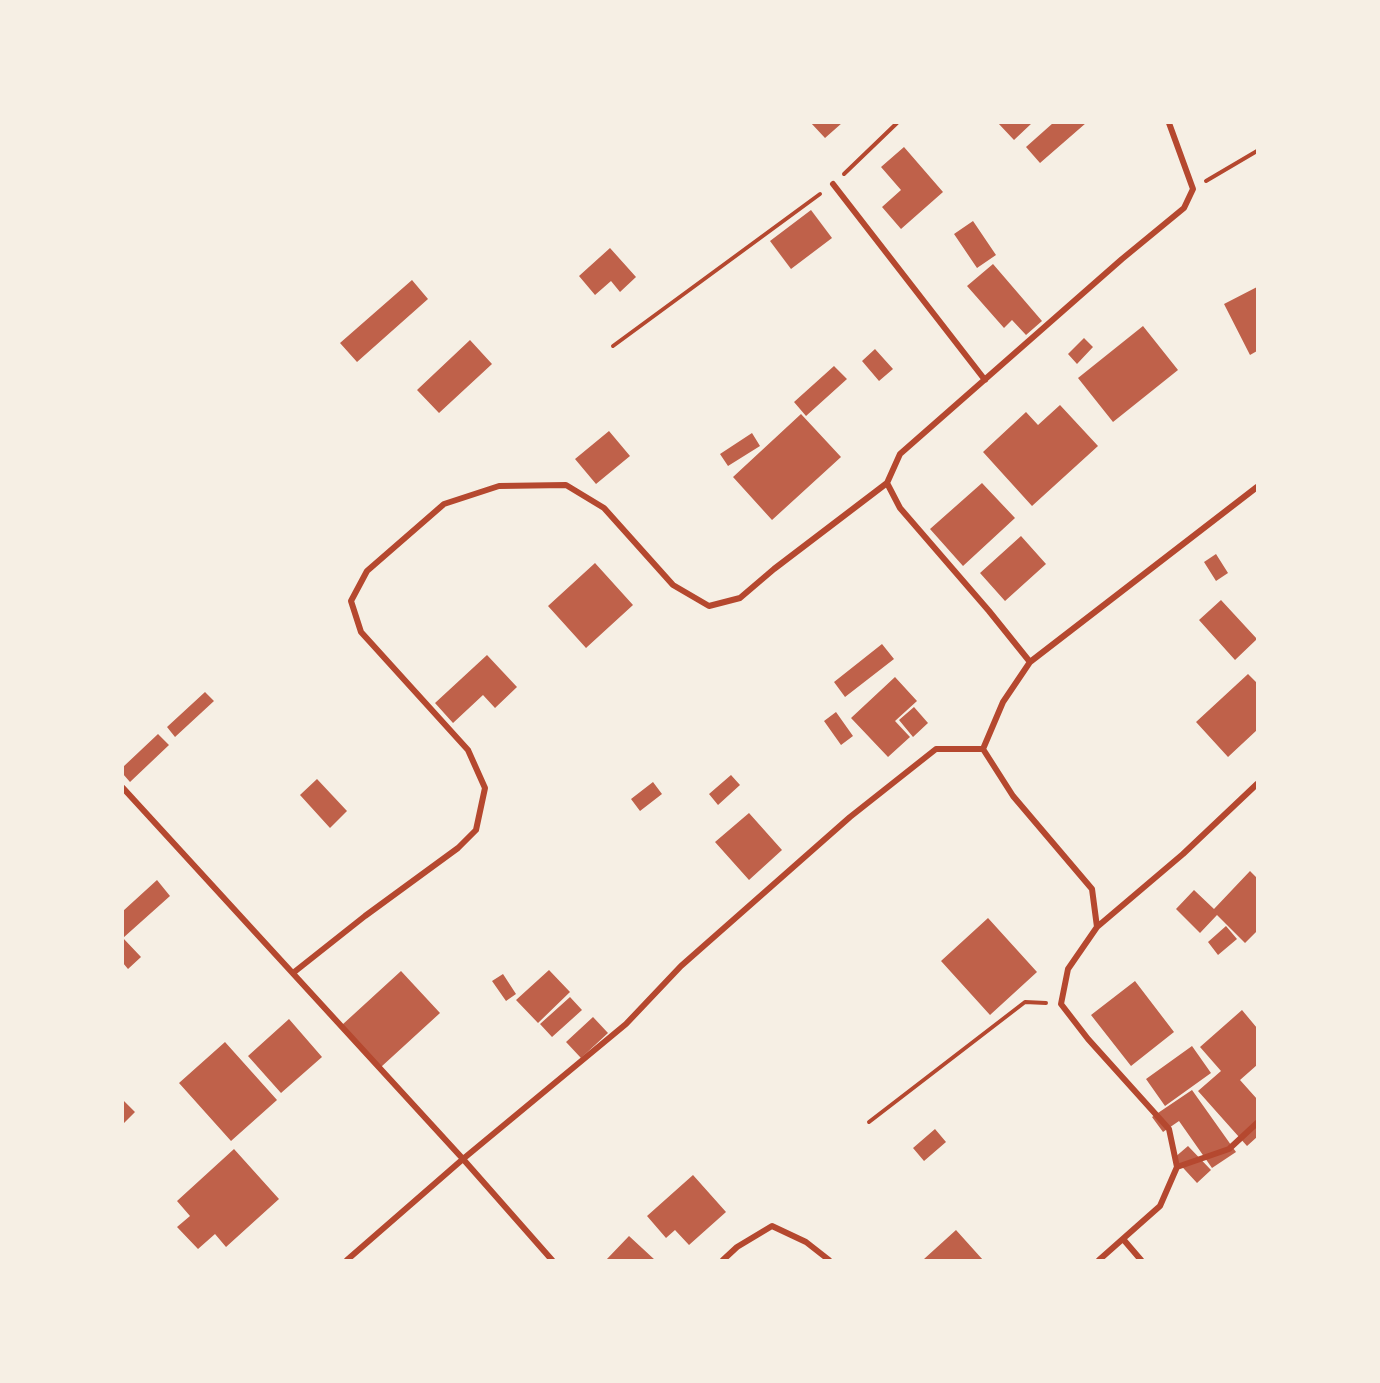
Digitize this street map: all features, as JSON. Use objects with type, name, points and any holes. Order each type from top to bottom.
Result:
[{"type":"street","points":[[293,974],[365,916],[458,848],[476,830],[485,788],[468,750],[361,633],[351,601],[367,571],[444,504],[499,486],[566,485],[604,508],[673,585],[709,606],[740,598],[774,569],[887,483],[900,454],[1184,208],[1193,189],[1169,123]]},
{"type":"street","points":[[833,184],[985,380]]},
{"type":"street","points":[[887,483],[900,508],[1030,662]]},
{"type":"street","points":[[983,749],[1003,702],[1030,662],[1257,487]]},
{"type":"street","points":[[347,1260],[463,1159],[626,1024],[681,966],[850,817],[936,749],[983,749]]},
{"type":"street","points":[[983,749],[1013,796],[1092,889],[1097,927]]},
{"type":"street","points":[[1099,1260],[1160,1206],[1177,1167],[1169,1130],[1088,1039],[1061,1004],[1068,969],[1097,927],[1183,854],[1257,784]]},
{"type":"street","points":[[123,788],[463,1159],[552,1260]]},
{"type":"street","points":[[1177,1167],[1229,1149],[1257,1123]]},
{"type":"street","points":[[723,1260],[737,1247],[772,1226],[806,1242],[829,1260]]},
{"type":"street","points":[[1123,1239],[1141,1260]]},
{"type":"path","points":[[613,346],[833,184],[897,123]]},
{"type":"path","points":[[1193,189],[1257,151]]},
{"type":"path","points":[[869,1122],[1025,1002],[1061,1004]]},
{"type":"building","points":[[811,123],[842,123],[825,138]]},
{"type":"building","points":[[998,123],[1032,123],[1014,140]]},
{"type":"building","points":[[1053,123],[1086,123],[1040,163],[1026,147]]},
{"type":"building","points":[[904,147],[943,192],[901,229],[882,207],[901,190],[881,167]]},
{"type":"building","points":[[811,210],[832,238],[791,269],[770,241]]},
{"type":"building","points":[[973,221],[996,255],[977,268],[954,234]]},
{"type":"building","points":[[610,248],[636,277],[620,292],[611,281],[595,295],[579,276]]},
{"type":"building","points":[[993,264],[1042,321],[1026,335],[1012,320],[1004,328],[967,286]]},
{"type":"building","points":[[412,280],[428,299],[357,362],[340,343]]},
{"type":"building","points":[[1257,287],[1257,351],[1250,355],[1224,304]]},
{"type":"building","points":[[1143,326],[1178,370],[1113,422],[1078,378]]},
{"type":"building","points":[[1084,338],[1093,347],[1077,364],[1068,354]]},
{"type":"building","points":[[470,340],[492,364],[439,413],[417,390]]},
{"type":"building","points":[[875,349],[893,369],[879,381],[862,361]]},
{"type":"building","points":[[834,366],[847,379],[806,416],[794,402]]},
{"type":"building","points":[[1060,405],[1098,446],[1032,506],[983,452],[1026,412],[1038,425]]},
{"type":"building","points":[[801,414],[841,457],[772,520],[733,477]]},
{"type":"building","points":[[609,431],[630,456],[596,484],[575,459]]},
{"type":"building","points":[[752,433],[760,446],[728,466],[720,454]]},
{"type":"building","points":[[982,483],[1015,518],[963,566],[930,529]]},
{"type":"building","points":[[1021,536],[1046,564],[1005,601],[980,573]]},
{"type":"building","points":[[1216,554],[1228,573],[1216,581],[1204,562]]},
{"type":"building","points":[[595,563],[633,605],[586,648],[548,606]]},
{"type":"building","points":[[1221,600],[1257,639],[1235,660],[1199,620]]},
{"type":"building","points":[[882,644],[894,659],[845,697],[834,682]]},
{"type":"building","points":[[487,655],[517,687],[495,708],[483,695],[453,723],[435,703]]},
{"type":"building","points":[[1248,674],[1257,683],[1257,730],[1228,757],[1196,722]]},
{"type":"building","points":[[895,677],[917,701],[895,721],[910,737],[888,757],[851,718]]},
{"type":"building","points":[[205,692],[214,701],[175,737],[167,727]]},
{"type":"building","points":[[914,707],[928,723],[913,737],[899,720]]},
{"type":"building","points":[[836,712],[853,736],[841,745],[824,721]]},
{"type":"building","points":[[158,734],[169,745],[130,782],[123,774],[123,767]]},
{"type":"building","points":[[731,775],[740,785],[718,805],[709,794]]},
{"type":"building","points":[[317,779],[347,811],[330,828],[300,795]]},
{"type":"building","points":[[653,782],[662,794],[640,811],[631,799]]},
{"type":"building","points":[[749,813],[782,850],[749,880],[715,842]]},
{"type":"building","points":[[1250,871],[1257,878],[1257,931],[1245,943],[1217,915],[1200,933],[1176,909],[1194,890],[1214,909]]},
{"type":"building","points":[[157,880],[170,896],[123,938],[123,911]]},
{"type":"building","points":[[988,918],[1037,972],[990,1015],[941,961]]},
{"type":"building","points":[[1226,926],[1237,939],[1218,955],[1208,942]]},
{"type":"building","points":[[123,938],[141,957],[128,969],[123,963]]},
{"type":"building","points":[[549,970],[570,992],[538,1023],[516,1000]]},
{"type":"building","points":[[401,971],[440,1013],[381,1067],[342,1025]]},
{"type":"building","points":[[503,974],[516,994],[506,1001],[492,981]]},
{"type":"building","points":[[1135,981],[1174,1032],[1131,1066],[1091,1015]]},
{"type":"building","points":[[570,997],[582,1010],[552,1037],[540,1024]]},
{"type":"building","points":[[1242,1010],[1257,1028],[1257,1065],[1240,1080],[1257,1099],[1257,1137],[1247,1146],[1198,1091],[1221,1071],[1200,1047]]},
{"type":"building","points":[[593,1017],[608,1033],[581,1058],[566,1042]]},
{"type":"building","points":[[289,1019],[322,1057],[281,1093],[248,1056]]},
{"type":"building","points":[[225,1042],[277,1100],[231,1141],[179,1083]]},
{"type":"building","points":[[1192,1046],[1211,1073],[1165,1106],[1146,1079]]},
{"type":"building","points":[[1192,1090],[1236,1152],[1212,1168],[1179,1121],[1163,1132],[1152,1117]]},
{"type":"building","points":[[123,1100],[135,1112],[123,1124]]},
{"type":"building","points":[[935,1129],[946,1142],[924,1161],[913,1148]]},
{"type":"building","points":[[1188,1146],[1211,1170],[1197,1183],[1174,1158]]},
{"type":"building","points":[[234,1149],[279,1199],[226,1247],[215,1234],[198,1249],[177,1227],[190,1216],[177,1201]]},
{"type":"building","points":[[693,1175],[726,1212],[689,1245],[675,1230],[666,1238],[647,1216]]},
{"type":"building","points":[[956,1230],[983,1260],[924,1259]]},
{"type":"building","points":[[629,1236],[655,1260],[606,1260]]}]
